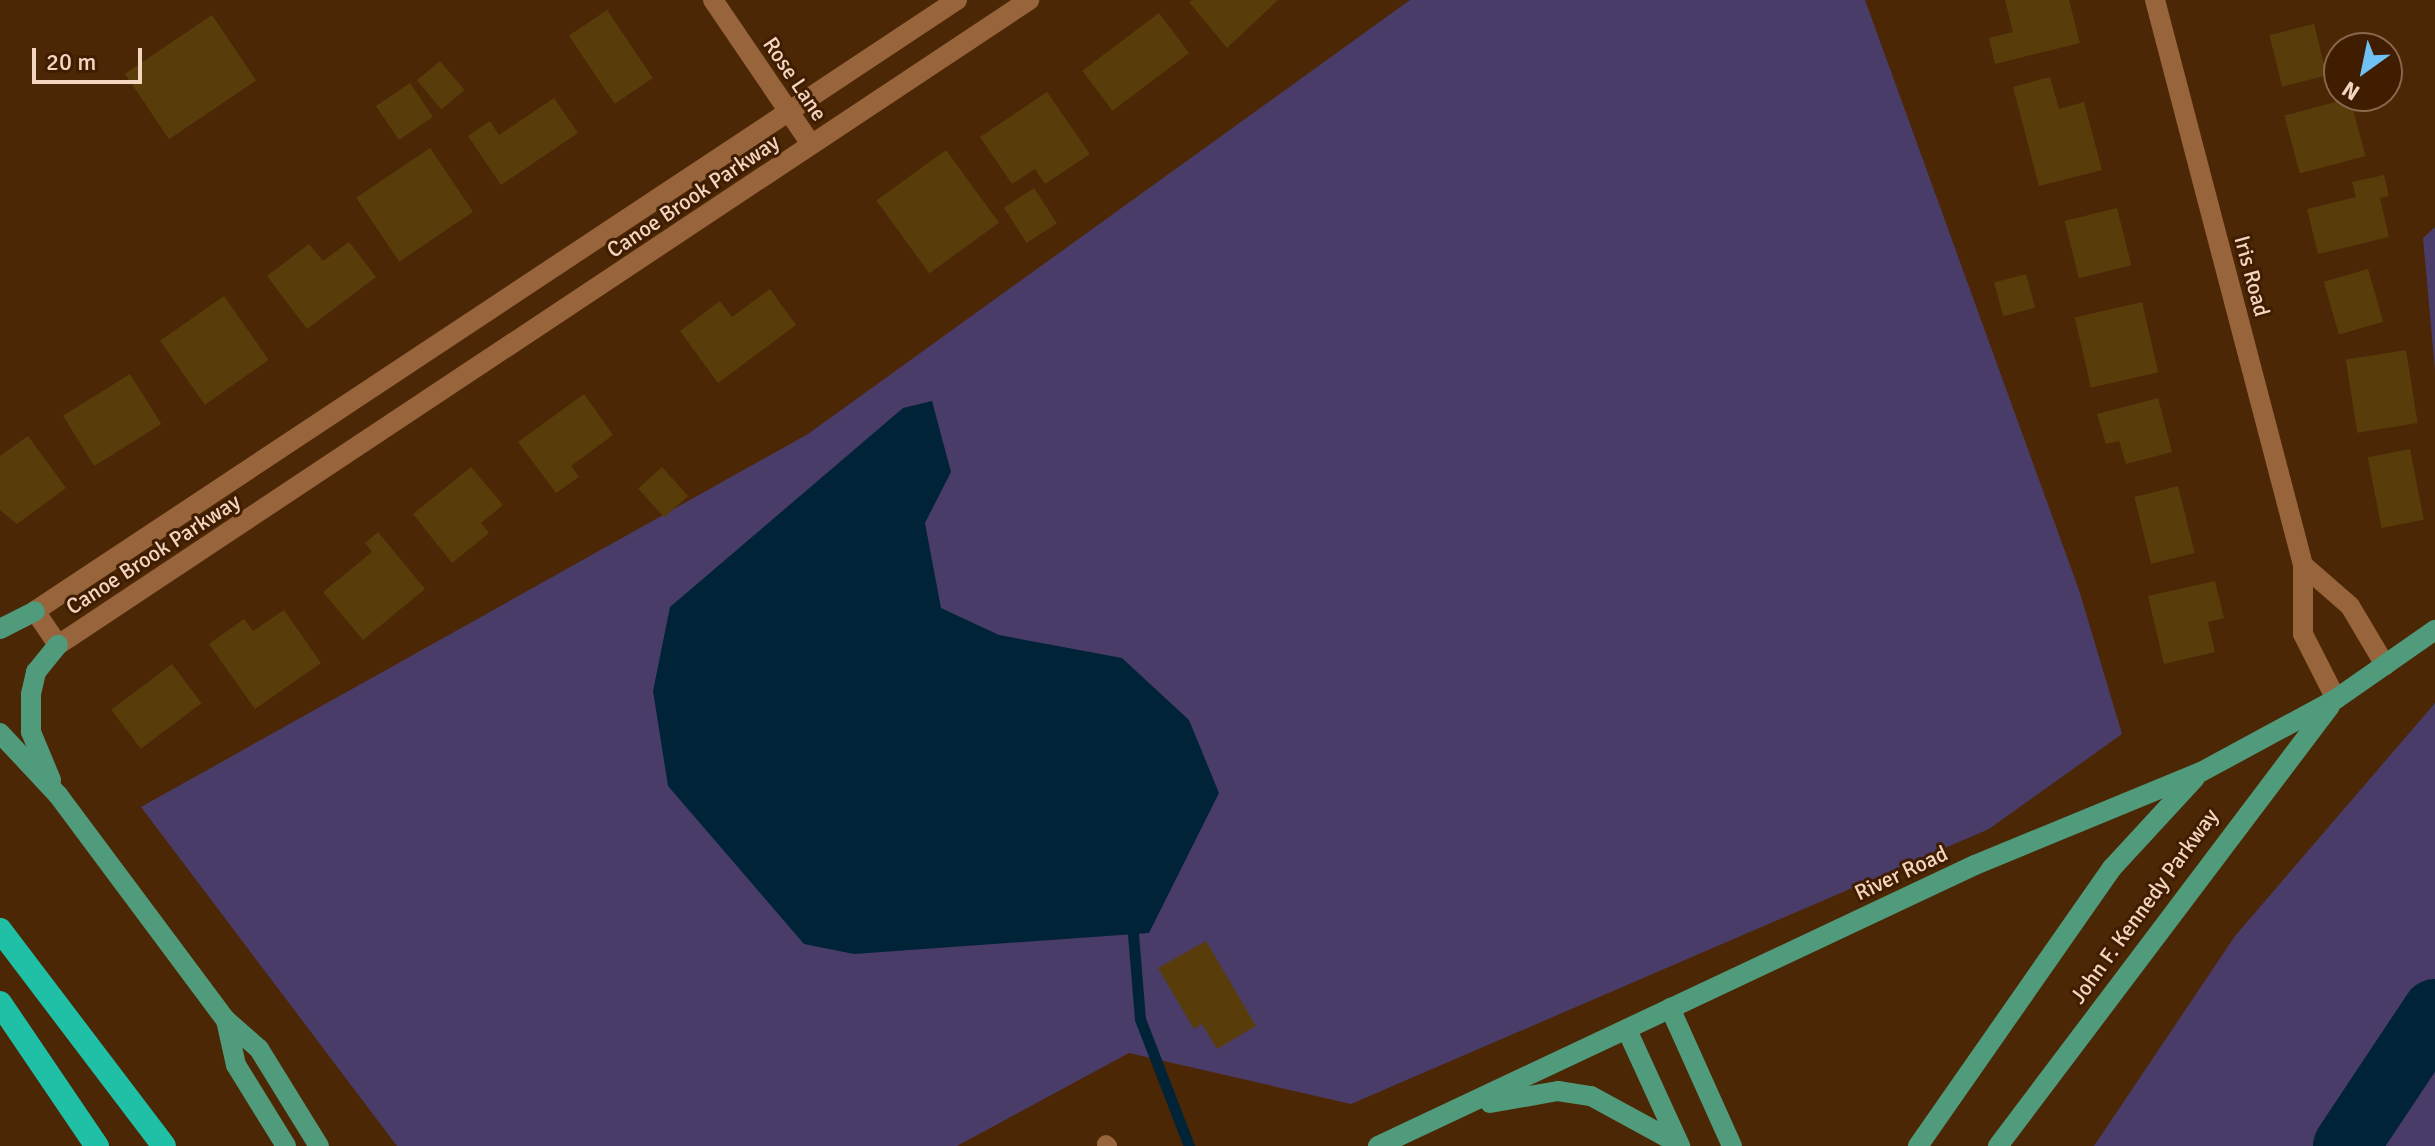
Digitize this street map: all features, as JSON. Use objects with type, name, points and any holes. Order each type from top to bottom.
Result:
[{"type":"highway","points":[[0,930],[164,1146]]},
{"type":"highway","points":[[0,1003],[97,1146]]},
{"type":"main road","points":[[0,629],[35,611]]},
{"type":"main road","name":"River Road","points":[[1378,1146],[1975,865],[2201,772],[2336,699],[2435,630]]},
{"type":"main road","points":[[58,645],[36,672],[31,732],[58,795]]},
{"type":"main road","name":"John F. Kennedy Parkway","points":[[1998,1146],[2234,824],[2336,699]]},
{"type":"main road","points":[[0,733],[58,795],[226,1020],[259,1049],[319,1146]]},
{"type":"main road","name":"John F. Kennedy Parkway","points":[[1918,1146],[2112,868],[2201,772]]},
{"type":"main road","points":[[1670,1008],[1732,1146]]},
{"type":"main road","points":[[226,1020],[236,1065],[286,1146]]},
{"type":"main road","points":[[1627,1030],[1680,1145]]},
{"type":"main road","points":[[1436,1118],[1558,1091],[1618,1106],[1680,1145]]},
{"type":"street","name":"Rose Lane","points":[[713,0],[811,144]]},
{"type":"street","name":"Canoe Brook Parkway","points":[[957,0],[35,611],[58,645],[1029,0]]},
{"type":"street","name":"Iris Road","points":[[2155,0],[2303,565],[2303,634],[2336,699]]},
{"type":"street","points":[[2303,565],[2350,606],[2385,665]]},
{"type":"shaded area","points":[[1410,0],[1865,0],[2079,590],[2122,734],[1989,829],[1351,1104],[1129,1053],[957,1146],[397,1146],[141,807],[808,434]]},
{"type":"shaded area","points":[[2435,227],[2435,370],[2423,238]]},
{"type":"shaded area","points":[[2435,703],[2435,1146],[2094,1146],[2235,936]]},
{"type":"water","points":[[932,401],[951,472],[925,523],[941,608],[999,635],[1122,658],[1189,720],[1219,793],[1149,933],[854,954],[804,944],[668,786],[653,691],[670,607],[903,408]]},
{"type":"building","points":[[1192,0],[1278,0],[1227,48],[1189,2]]},
{"type":"building","points":[[2005,0],[2069,0],[2080,43],[1995,64],[1989,38],[2013,32]]},
{"type":"building","points":[[607,10],[653,78],[615,104],[569,36]]},
{"type":"building","points":[[1159,13],[1189,53],[1112,111],[1082,71]]},
{"type":"building","points":[[212,15],[256,80],[169,139],[125,74]]},
{"type":"building","points":[[2314,24],[2323,60],[2323,76],[2282,87],[2269,35]]},
{"type":"building","points":[[440,61],[464,90],[441,109],[417,80]]},
{"type":"building","points":[[2050,77],[2059,109],[2084,102],[2102,170],[2039,186],[2013,87]]},
{"type":"building","points":[[410,83],[433,117],[399,140],[376,106]]},
{"type":"building","points":[[1047,92],[1090,154],[1045,184],[1035,169],[1012,184],[980,137]]},
{"type":"building","points":[[554,98],[578,133],[501,185],[468,136],[490,121],[499,135]]},
{"type":"building","points":[[2323,105],[2323,112],[2354,112],[2366,156],[2300,174],[2284,116]]},
{"type":"building","points":[[430,148],[473,212],[399,262],[356,198]]},
{"type":"building","points":[[946,150],[999,223],[929,273],[876,201]]},
{"type":"building","points":[[2384,175],[2389,196],[2380,198],[2389,237],[2318,254],[2307,209],[2356,197],[2352,182]]},
{"type":"building","points":[[1034,188],[1057,223],[1027,243],[1004,208]]},
{"type":"building","points":[[2117,208],[2131,265],[2079,278],[2065,221]]},
{"type":"building","points":[[349,242],[376,277],[307,329],[267,276],[309,244],[323,261]]},
{"type":"building","points":[[2368,269],[2383,322],[2339,335],[2324,282]]},
{"type":"building","points":[[2026,274],[2035,308],[2003,316],[1994,283]]},
{"type":"building","points":[[770,289],[796,325],[718,383],[680,331],[720,301],[732,317]]},
{"type":"building","points":[[224,296],[269,360],[205,405],[160,341]]},
{"type":"building","points":[[2142,302],[2158,372],[2091,388],[2075,318]]},
{"type":"building","points":[[2406,350],[2418,423],[2357,433],[2346,360]]},
{"type":"building","points":[[130,374],[161,424],[94,466],[63,416]]},
{"type":"building","points":[[584,394],[613,435],[571,466],[579,477],[556,493],[518,442]]},
{"type":"building","points":[[2158,398],[2172,452],[2126,464],[2119,441],[2106,444],[2097,414]]},
{"type":"building","points":[[28,436],[66,488],[17,524],[0,510],[0,456]]},
{"type":"building","points":[[2410,449],[2424,520],[2382,528],[2368,457]]},
{"type":"building","points":[[471,467],[503,505],[481,523],[489,533],[452,563],[413,514]]},
{"type":"building","points":[[662,467],[688,496],[664,517],[638,488]]},
{"type":"building","points":[[2178,486],[2195,553],[2151,564],[2134,497]]},
{"type":"building","points":[[378,532],[425,589],[363,640],[323,592],[372,552],[365,543]]},
{"type":"building","points":[[2215,581],[2224,618],[2208,622],[2215,652],[2164,664],[2148,596]]},
{"type":"building","points":[[284,610],[321,663],[255,709],[209,644],[244,619],[253,631]]},
{"type":"building","points":[[172,664],[201,703],[141,749],[111,710]]},
{"type":"building","points":[[1206,941],[1256,1026],[1217,1049],[1202,1024],[1194,1029],[1158,968]]},
{"type":"waterway","points":[[1133,934],[1140,1019],[1189,1146]]},
{"type":"waterway","points":[[2346,1146],[2435,1012]]}]
